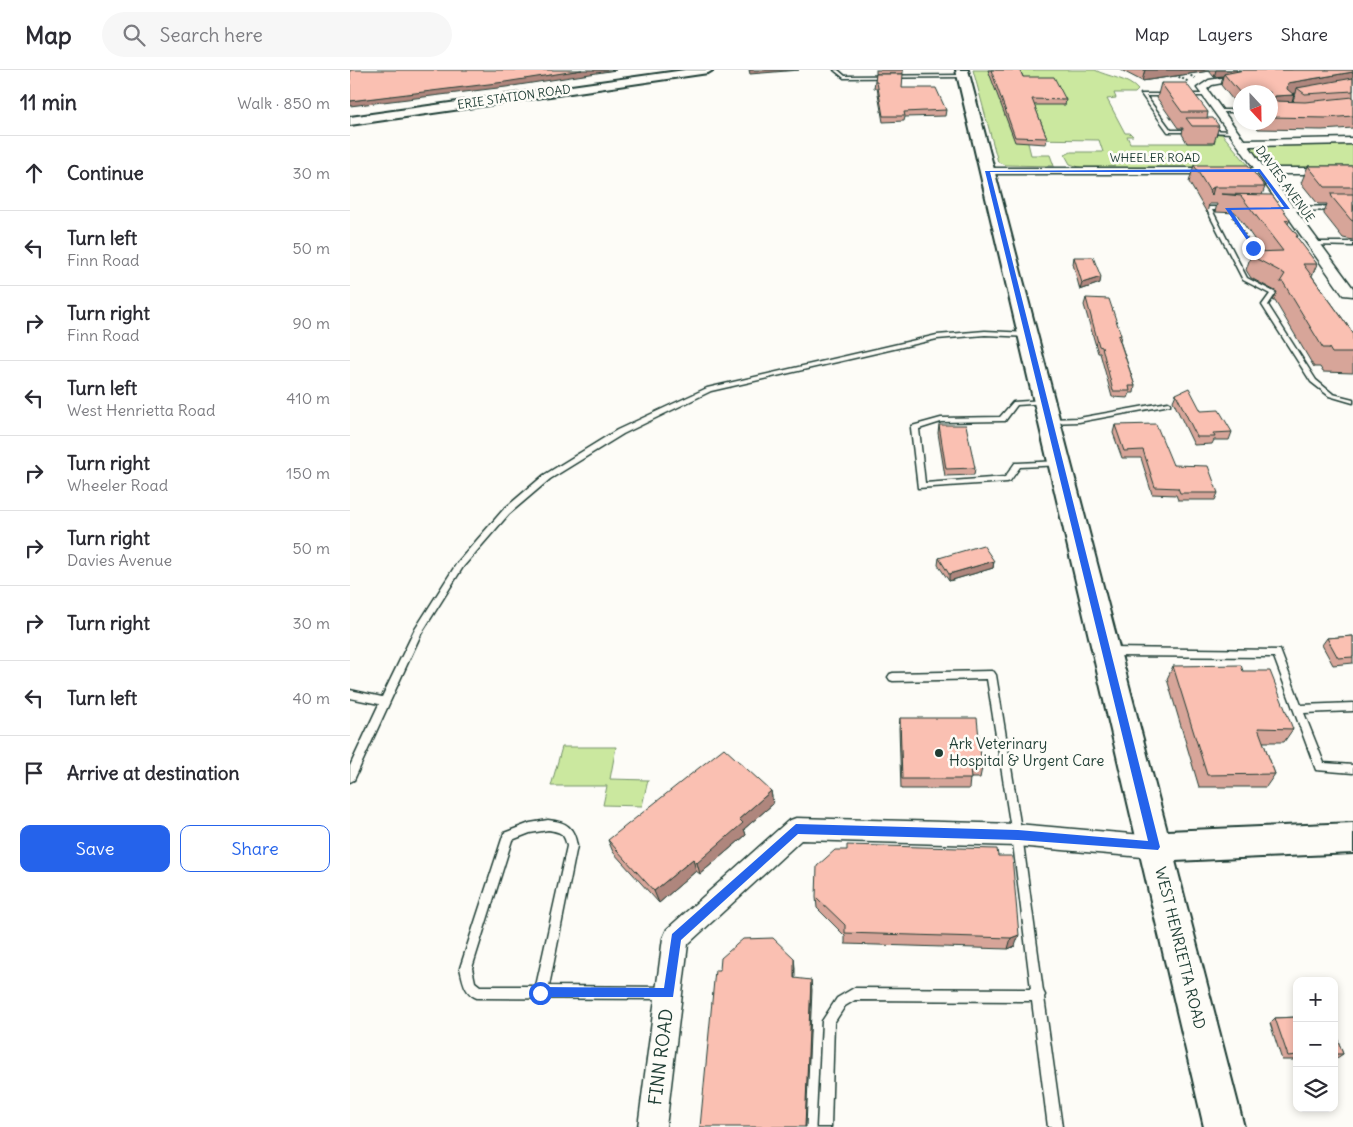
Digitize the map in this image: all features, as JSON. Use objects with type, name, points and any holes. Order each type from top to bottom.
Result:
[{"type":"main road","name":"WEST HENRIETTA ROAD","points":[[963,73],[1224,1127]]},
{"type":"main road","points":[[1154,847],[1353,838]]},
{"type":"street","name":"ERIE STATION ROAD","points":[[350,121],[708,70]]},
{"type":"street","points":[[1205,95],[1202,88],[1204,85],[1243,74],[1287,70]]},
{"type":"street","name":"DAVIES AVENUE","points":[[1205,95],[1350,292]]},
{"type":"street","points":[[1241,143],[1353,141]]},
{"type":"street","name":"WHEELER ROAD","points":[[987,171],[1353,171]]},
{"type":"street","name":"FINN ROAD","points":[[652,1127],[676,938],[796,829],[1018,835],[1154,847]]},
{"type":"lane","points":[[836,70],[844,77],[963,73]]},
{"type":"lane","points":[[1205,95],[1143,95],[1170,131],[1233,132]]},
{"type":"lane","points":[[1217,111],[1233,111]]},
{"type":"lane","points":[[1236,208],[1209,208],[1245,279],[1273,293],[1265,305],[1313,381],[1331,395],[1353,401]]},
{"type":"lane","points":[[1272,208],[1353,208]]},
{"type":"lane","points":[[1313,244],[1353,244]]},
{"type":"lane","points":[[350,777],[417,633],[460,565],[506,512],[547,477],[620,432],[710,389],[938,337],[985,334],[1028,335]]},
{"type":"lane","points":[[1044,402],[1015,403],[1002,419],[941,420],[915,428],[921,486],[1007,479],[1018,465],[1060,463]]},
{"type":"lane","points":[[1049,421],[1080,420],[1168,404]]},
{"type":"lane","points":[[1106,652],[1277,653],[1320,767],[1353,769]]},
{"type":"lane","points":[[893,677],[991,675],[1018,835],[1054,1127]]},
{"type":"lane","points":[[350,694],[386,702]]},
{"type":"lane","points":[[1298,709],[1353,707]]},
{"type":"lane","points":[[540,993],[572,846],[569,834],[560,828],[535,826],[520,830],[508,837],[466,968],[470,984],[477,992],[540,993],[669,993]]},
{"type":"lane","points":[[824,1127],[828,1021],[841,1002],[854,994],[1039,995]]},
{"type":"path","points":[[1174,71],[1180,70],[1198,79]]},
{"type":"path","points":[[1169,72],[1189,82]]},
{"type":"path","points":[[1228,208],[1258,256]]},
{"type":"path","points":[[1229,248],[1253,248]]},
{"type":"green space","points":[[973,70],[1095,70],[1123,80],[1138,90],[1135,93],[1114,93],[1116,98],[1107,99],[1125,133],[1130,133],[1133,136],[1127,136],[1130,143],[1213,143],[1203,133],[1222,134],[1249,166],[1243,168],[1082,168],[1070,164],[1065,155],[1071,152],[1103,152],[1099,140],[1027,139],[1031,155],[1050,155],[1054,166],[1005,165],[998,162]]},
{"type":"green space","points":[[1256,144],[1353,144],[1353,168],[1273,168],[1265,165],[1250,147]]},
{"type":"green space","points":[[562,747],[616,747],[610,779],[648,780],[642,806],[603,805],[607,786],[551,786]]},
{"type":"building","points":[[350,70],[582,70],[505,82],[350,101]]},
{"type":"building","points":[[991,70],[1020,70],[1023,77],[1054,77],[1066,100],[1032,99],[1047,138],[1015,137]]},
{"type":"building","points":[[1244,70],[1353,70],[1353,72],[1288,83],[1287,89],[1294,95],[1278,96],[1278,85],[1233,85],[1224,74]]},
{"type":"building","points":[[876,74],[903,74],[902,88],[936,88],[946,110],[904,112],[905,116],[883,116],[877,82],[875,82]]},
{"type":"building","points":[[1353,78],[1353,91],[1305,94],[1297,88]]},
{"type":"building","points":[[1161,83],[1186,83],[1208,112],[1182,112]]},
{"type":"building","points":[[1353,97],[1353,116],[1326,118],[1278,117],[1278,101],[1305,102]]},
{"type":"building","points":[[1186,118],[1213,118],[1219,126],[1192,126]]},
{"type":"building","points":[[1194,165],[1248,165],[1265,187],[1214,187],[1209,190]]},
{"type":"building","points":[[1308,166],[1353,166],[1353,187],[1325,187]]},
{"type":"building","points":[[1221,194],[1272,195],[1290,219],[1285,220],[1317,264],[1303,264],[1353,333],[1353,353],[1332,353],[1329,348],[1323,348],[1283,282],[1280,282],[1285,274],[1257,259],[1252,252],[1283,251],[1241,196]]},
{"type":"building","points":[[1331,194],[1353,194],[1353,221],[1332,197]]},
{"type":"building","points":[[1074,257],[1093,257],[1101,277],[1082,283]]},
{"type":"building","points":[[1086,298],[1109,299],[1121,335],[1118,336],[1135,386],[1129,386],[1130,391],[1113,391],[1102,347],[1099,346]]},
{"type":"building","points":[[1189,388],[1201,411],[1219,410],[1232,432],[1213,433],[1215,437],[1197,437],[1176,394]]},
{"type":"building","points":[[1156,424],[1173,465],[1208,466],[1218,493],[1180,493],[1178,488],[1155,487],[1143,450],[1124,451],[1115,425]]},
{"type":"building","points":[[939,425],[966,425],[975,468],[946,469]]},
{"type":"building","points":[[983,545],[994,561],[949,574],[939,558]]},
{"type":"building","points":[[1353,636],[1353,657],[1338,658],[1327,638]]},
{"type":"building","points":[[1241,665],[1243,671],[1270,671],[1293,729],[1258,728],[1275,774],[1207,775],[1173,666]]},
{"type":"building","name":"Ark Veterinary Hospital & Urgent Care","points":[[900,718],[977,718],[982,768],[970,768],[971,779],[902,779]]},
{"type":"building","points":[[724,748],[771,791],[739,819],[743,823],[697,863],[693,859],[654,891],[608,840]]},
{"type":"building","points":[[847,845],[997,849],[998,856],[1012,856],[1019,935],[1011,938],[845,933],[845,925],[816,897],[817,866],[835,850],[847,850]]},
{"type":"building","points":[[773,938],[794,958],[794,978],[811,980],[805,1127],[700,1127],[715,970],[720,970],[721,958],[743,939]]},
{"type":"building","points":[[1293,1017],[1293,1055],[1288,1056],[1275,1018]]},
{"type":"building","points":[[1338,1041],[1343,1054],[1338,1054]]},
{"type":"place","name":"Ark Veterinary Hospital & Urgent Care","points":[[939,753]]},
{"type":"route","points":[[540,993],[669,993],[676,938],[796,829],[1018,835],[1154,847],[987,171],[1260,171],[1288,209],[1228,208],[1253,248]]}]
